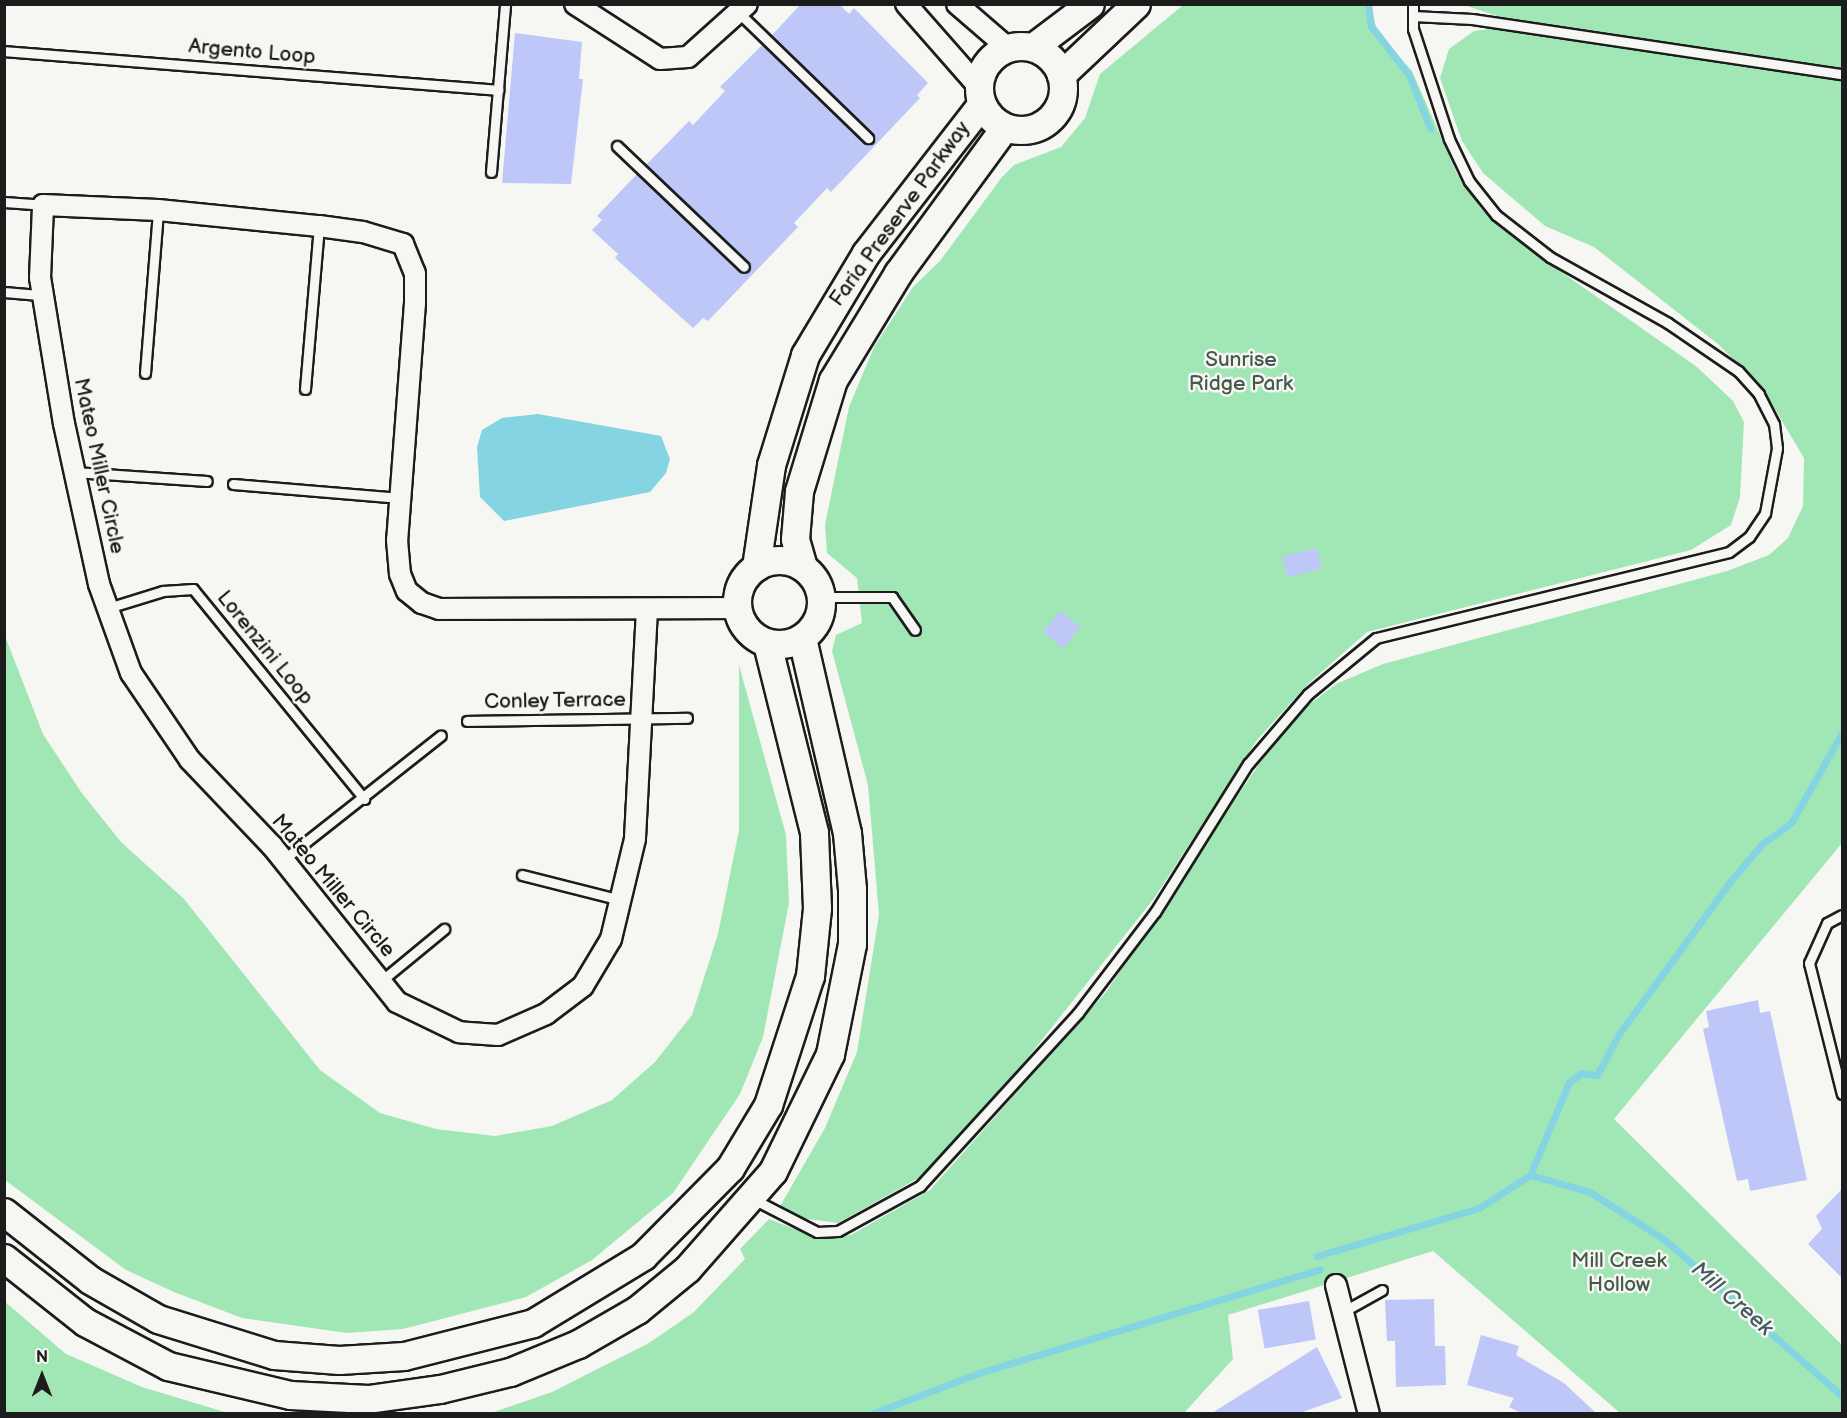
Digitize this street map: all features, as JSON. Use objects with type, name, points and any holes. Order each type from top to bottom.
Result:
[{"type":"street","points":[[575,4],[660,59],[688,57],[743,9]]},
{"type":"street","points":[[906,4],[1004,128],[1031,130],[1054,115],[1064,89],[1055,63],[1020,48],[957,4]]},
{"type":"street","points":[[980,95],[987,62],[1020,48],[1090,4]]},
{"type":"street","points":[[1061,75],[1136,4]]},
{"type":"street","name":"Faria Preserve Parkway","points":[[756,567],[771,465],[805,356],[866,253],[980,95]]},
{"type":"street","name":"Faria Preserve Parkway","points":[[803,567],[795,539],[799,491],[833,380],[911,254],[1004,128]]},
{"type":"street","points":[[43,205],[158,210],[319,226],[390,238],[411,255],[415,303],[400,498],[399,574],[407,591],[422,603],[439,609],[737,608]]},
{"type":"street","name":"Mateo Miller Circle","points":[[43,205],[42,295],[74,472],[108,608],[130,673],[154,714],[284,860],[397,1002],[459,1032],[498,1035],[546,1014],[583,986],[611,939],[635,838],[644,717],[647,609]]},
{"type":"street","points":[[780,560],[803,567],[822,597],[816,625],[802,638],[767,643],[747,630],[737,608],[741,585],[756,567],[780,560]]},
{"type":"street","points":[[4,1258],[85,1322],[168,1366],[290,1395],[368,1399],[510,1372],[578,1344],[637,1310],[687,1269],[773,1171],[830,1054],[852,945],[847,834],[802,638]]},
{"type":"street","points":[[4,1212],[90,1280],[158,1318],[274,1355],[339,1360],[404,1356],[533,1323],[643,1256],[730,1168],[768,1105],[810,976],[817,908],[814,832],[767,643]]},
{"type":"street","points":[[1336,1285],[1346,1310],[1352,1362],[1369,1413]]},
{"type":"lane","points":[[491,172],[505,4]]},
{"type":"lane","points":[[751,1198],[817,1232],[838,1231],[920,1186],[1078,1012],[1155,912],[1248,764],[1308,694],[1376,638],[1729,552],[1749,537],[1765,513],[1777,448],[1774,424],[1759,394],[1738,371],[1668,323],[1550,257],[1496,215],[1469,181],[1449,139],[1424,70],[1413,16],[1413,4]]},
{"type":"lane","points":[[743,9],[868,138]]},
{"type":"lane","points":[[1413,16],[1483,21],[1842,74]]},
{"type":"lane","name":"Argento Loop","points":[[4,51],[498,90]]},
{"type":"lane","points":[[617,146],[744,267]]},
{"type":"lane","points":[[4,201],[43,205]]},
{"type":"lane","points":[[145,373],[158,210]]},
{"type":"lane","points":[[305,389],[319,226]]},
{"type":"lane","points":[[4,292],[42,295]]},
{"type":"lane","points":[[74,472],[207,481]]},
{"type":"lane","points":[[233,484],[400,498]]},
{"type":"lane","name":"Lorenzini Loop","points":[[108,608],[163,591],[193,589],[364,799]]},
{"type":"lane","points":[[822,597],[892,597],[915,630]]},
{"type":"lane","name":"Conley Terrace","points":[[466,721],[687,718]]},
{"type":"lane","points":[[284,860],[364,799],[441,735]]},
{"type":"lane","points":[[522,875],[621,900]]},
{"type":"lane","points":[[1842,915],[1827,923],[1809,963],[1842,1094]]},
{"type":"lane","points":[[381,981],[444,929]]},
{"type":"lane","points":[[1346,1310],[1382,1290]]},
{"type":"green space","name":"Sunrise Ridge Park","points":[[1183,5],[1369,5],[1378,33],[1412,71],[1457,174],[1482,210],[1527,248],[1697,367],[1733,401],[1744,422],[1740,497],[1731,525],[1691,550],[1367,632],[1307,685],[1257,740],[1155,897],[1026,1060],[924,1175],[838,1223],[801,1218],[779,1208],[825,1128],[857,1052],[879,915],[868,785],[832,651],[836,635],[862,623],[857,578],[827,553],[825,525],[849,407],[874,347],[913,287],[940,261],[1002,177],[1014,165],[1061,147],[1085,118],[1100,74]]},
{"type":"green space","name":"Mill Creek Hollow","points":[[1464,5],[1842,5],[1842,843],[1614,1119],[1842,1345],[1842,1413],[1620,1413],[1433,1251],[1228,1315],[1233,1359],[1184,1413],[488,1414],[552,1392],[649,1343],[694,1312],[745,1259],[740,1249],[769,1219],[815,1237],[851,1235],[930,1190],[1106,992],[1259,764],[1301,711],[1336,684],[1383,664],[1727,571],[1769,555],[1788,538],[1803,506],[1804,458],[1763,389],[1718,344],[1594,247],[1545,226],[1483,173],[1462,141],[1440,78],[1449,49],[1474,31],[1495,28],[1497,16]]},
{"type":"green space","points":[[5,636],[43,734],[81,792],[121,842],[184,899],[320,1070],[380,1113],[436,1129],[495,1136],[552,1126],[612,1100],[655,1062],[692,1015],[718,934],[739,830],[739,665],[786,835],[789,903],[763,1037],[740,1094],[673,1193],[592,1260],[526,1297],[403,1329],[347,1333],[242,1318],[174,1292],[126,1270],[5,1180]]},
{"type":"green space","points":[[4,1301],[66,1354],[142,1387],[228,1413],[5,1413]]},
{"type":"water","points":[[538,414],[661,436],[670,459],[666,473],[650,492],[504,521],[480,497],[477,447],[482,430],[502,418]]},
{"type":"building","points":[[801,4],[839,4],[849,14],[854,8],[928,83],[917,95],[920,98],[831,192],[827,188],[794,223],[798,227],[708,321],[703,318],[693,328],[615,258],[618,254],[592,230],[602,220],[597,216],[637,174],[739,272],[749,271],[749,262],[646,165],[689,121],[693,125],[725,91],[720,87],[762,45],[863,143],[873,142],[873,133],[772,35]]},
{"type":"building","points":[[515,33],[582,42],[579,79],[583,79],[571,184],[502,183]]},
{"type":"building","points":[[1317,548],[1322,568],[1287,577],[1282,557]]},
{"type":"building","points":[[1060,611],[1080,627],[1063,648],[1043,632]]},
{"type":"building","points":[[1758,1000],[1760,1013],[1770,1011],[1807,1180],[1750,1191],[1748,1179],[1737,1181],[1703,1029],[1709,1027],[1706,1011]]},
{"type":"building","points":[[1842,1189],[1842,1278],[1808,1244],[1822,1229],[1816,1216]]},
{"type":"building","points":[[1434,1299],[1435,1346],[1445,1346],[1446,1385],[1396,1387],[1395,1341],[1387,1341],[1385,1300]]},
{"type":"building","points":[[1309,1301],[1316,1339],[1265,1348],[1258,1310]]},
{"type":"building","points":[[1481,1335],[1519,1346],[1516,1355],[1564,1383],[1596,1413],[1521,1413],[1509,1407],[1514,1398],[1467,1385]]},
{"type":"building","points":[[1317,1347],[1342,1398],[1300,1413],[1212,1413]]},
{"type":"waterway","points":[[1368,4],[1371,26],[1409,75],[1430,128]]},
{"type":"waterway","points":[[1530,1175],[1569,1082],[1582,1073],[1597,1075],[1619,1034],[1729,883],[1762,844],[1791,823],[1842,733]]},
{"type":"waterway","name":"Mill Creek","points":[[1317,1256],[1479,1208],[1530,1175],[1590,1192],[1665,1240],[1842,1396]]},
{"type":"waterway","points":[[982,1372],[1320,1269]]},
{"type":"waterway","points":[[871,1414],[979,1373]]}]
